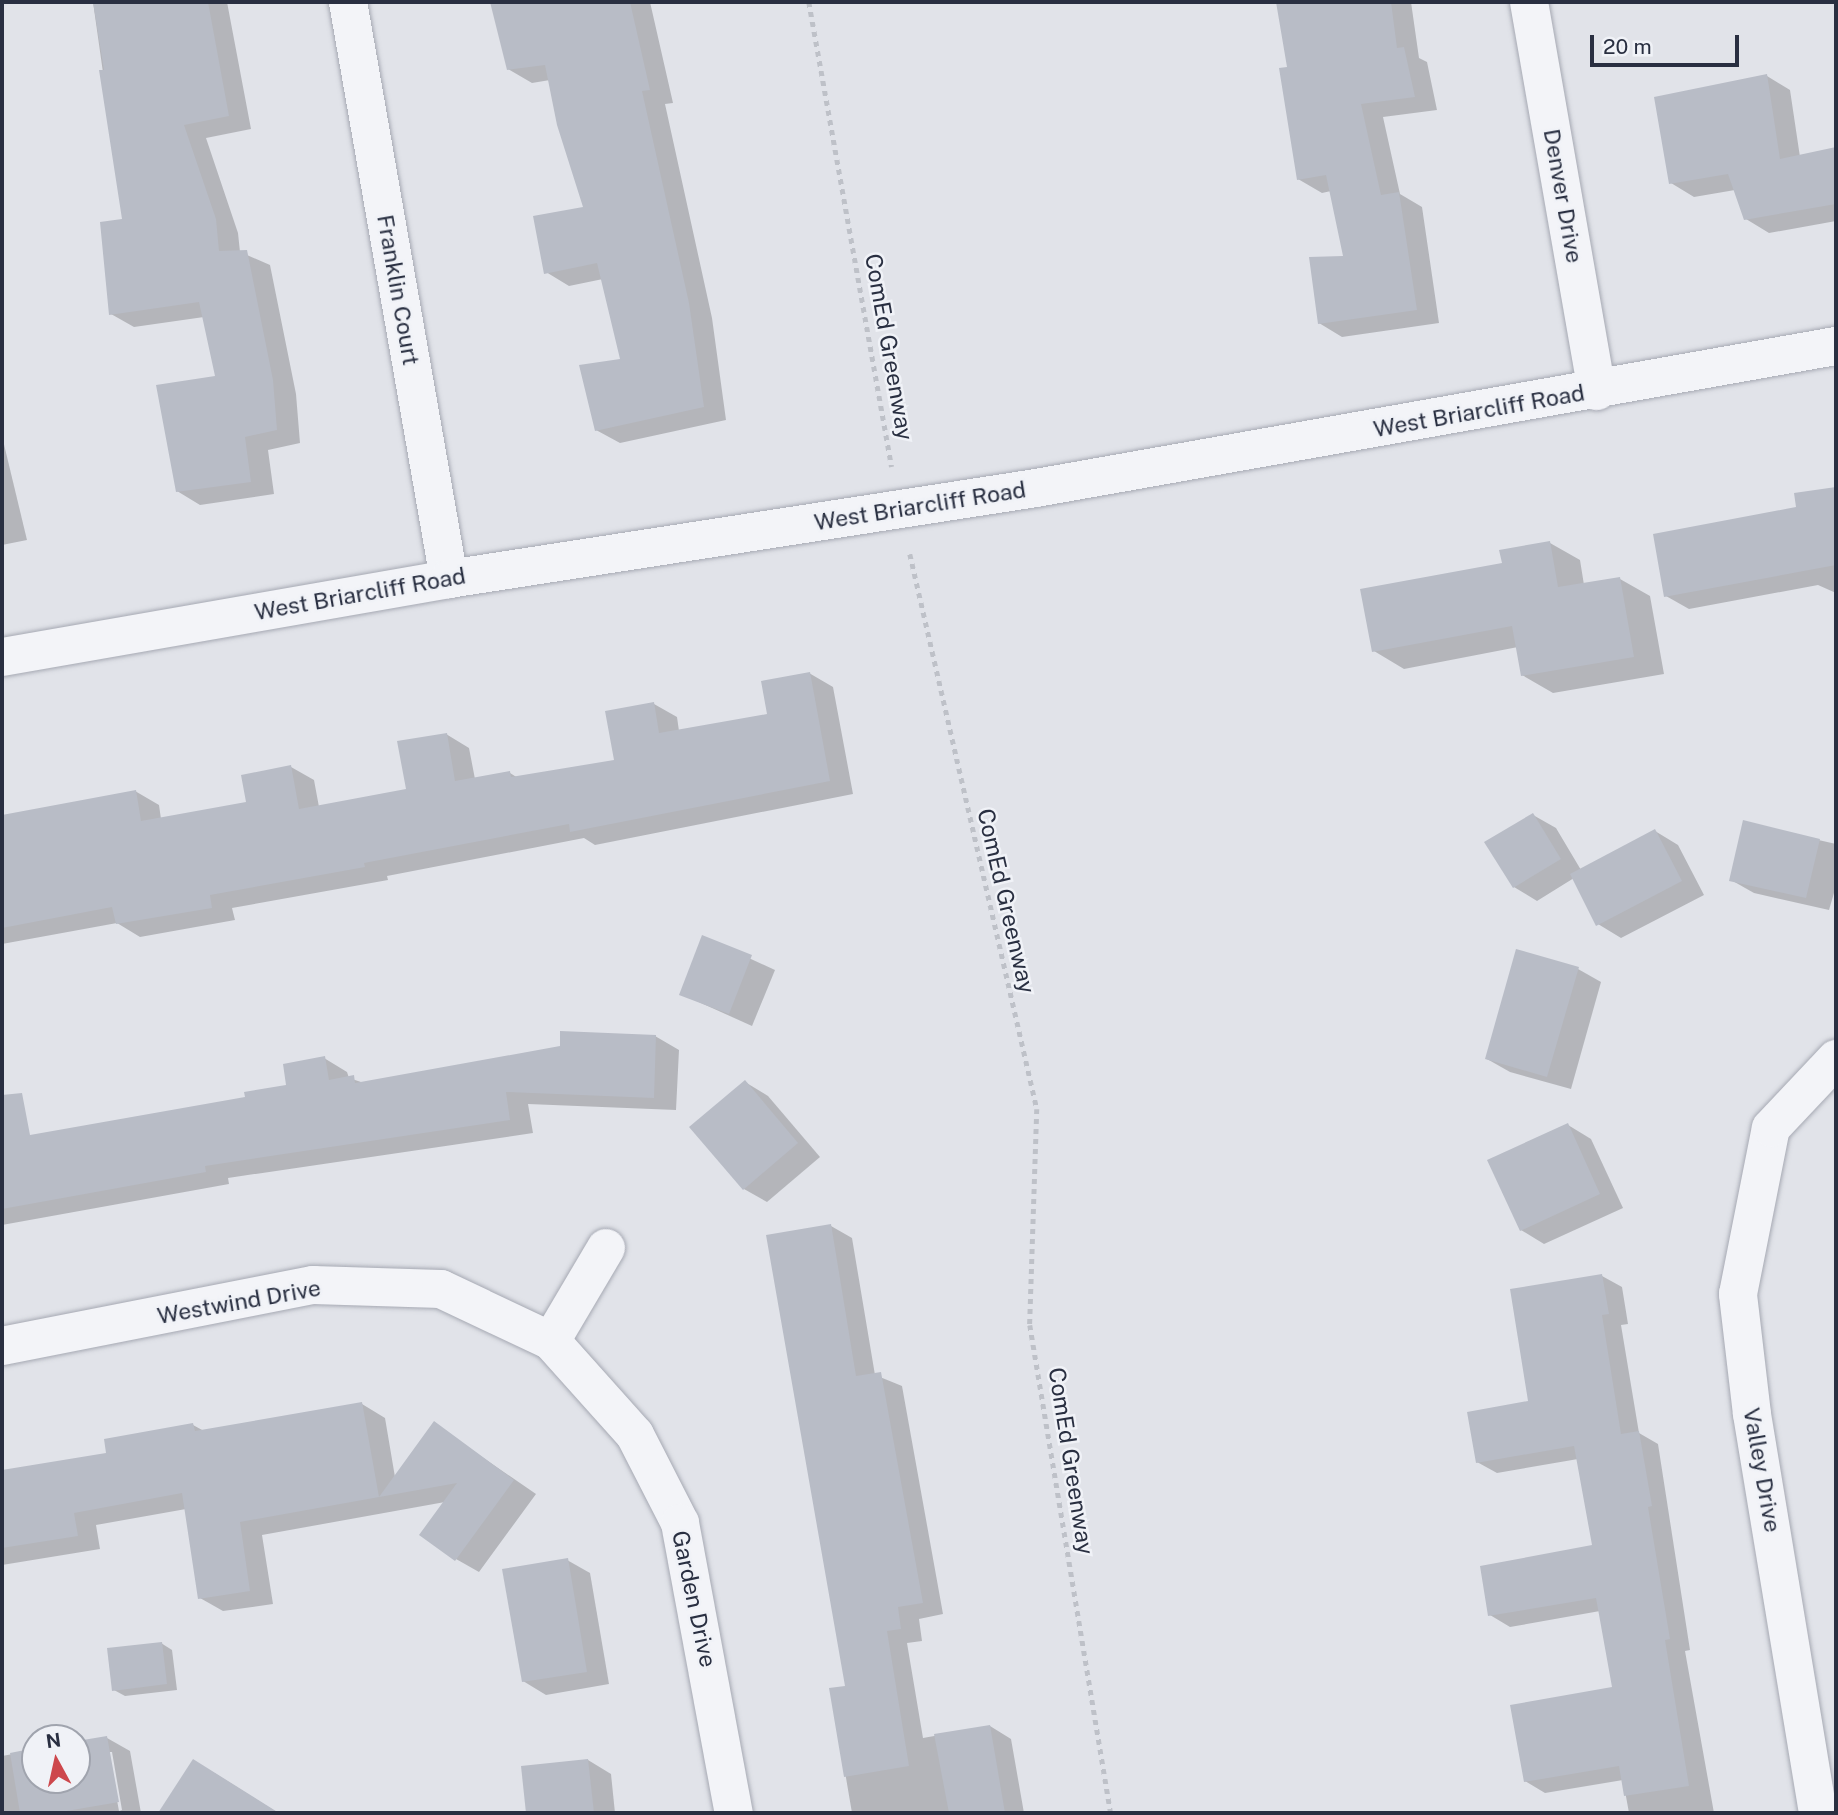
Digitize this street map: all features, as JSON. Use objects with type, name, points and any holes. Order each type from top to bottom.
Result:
[{"type":"street","name":"Franklin Court","points":[[348,2],[449,579]]},
{"type":"street","name":"Denver Drive","points":[[1529,2],[1597,391]]},
{"type":"street","name":"West Briarcliff Road","points":[[2,657],[449,579],[900,509],[1597,391],[1836,346]]},
{"type":"street","name":"Valley Drive","points":[[1818,1813],[1752,1414],[1738,1294],[1746,1240],[1770,1128],[1836,1059]]},
{"type":"street","points":[[551,1341],[606,1248]]},
{"type":"street","name":"Westwind Drive","points":[[2,1346],[313,1285],[441,1289],[551,1341]]},
{"type":"street","name":"Garden Drive","points":[[551,1341],[635,1435],[680,1523],[734,1813]]},
{"type":"path","name":"ComEd Greenway","points":[[809,2],[900,509],[1037,1109],[1030,1325],[1111,1813]]},
{"type":"building","points":[[93,2],[208,2],[229,116],[184,125],[216,219],[219,251],[247,250],[273,380],[277,430],[245,437],[251,482],[176,492],[156,385],[215,376],[199,302],[109,315],[100,222],[122,219],[99,70],[104,70]]},
{"type":"building","points":[[490,2],[630,2],[650,90],[642,91],[689,303],[704,407],[595,431],[579,365],[620,359],[597,263],[544,274],[533,216],[583,207],[557,125],[545,65],[507,70]]},
{"type":"building","points":[[1276,2],[1391,2],[1397,48],[1404,47],[1415,97],[1361,104],[1381,195],[1399,192],[1417,310],[1318,324],[1309,257],[1343,256],[1326,175],[1297,180],[1279,68],[1287,67]]},
{"type":"building","points":[[1767,74],[1780,159],[1836,147],[1836,204],[1744,220],[1728,174],[1669,184],[1654,97]]},
{"type":"building","points":[[1836,487],[1836,565],[1664,597],[1653,534],[1796,507],[1794,493]]},
{"type":"building","points":[[1550,541],[1558,587],[1620,577],[1634,657],[1521,676],[1512,626],[1372,652],[1360,589],[1502,563],[1499,550]]},
{"type":"building","points":[[810,672],[830,781],[570,832],[569,824],[364,863],[365,867],[210,895],[212,908],[116,924],[112,907],[2,928],[2,815],[136,790],[141,821],[246,802],[241,775],[291,765],[299,809],[406,789],[397,741],[447,733],[455,781],[510,771],[511,777],[614,760],[605,711],[654,702],[659,733],[767,714],[761,681]]},
{"type":"building","points":[[1533,813],[1561,859],[1513,888],[1484,842]]},
{"type":"building","points":[[1743,820],[1820,839],[1806,898],[1729,881]]},
{"type":"building","points":[[1655,829],[1682,881],[1596,926],[1570,874]]},
{"type":"building","points":[[702,935],[752,955],[729,1014],[679,995]]},
{"type":"building","points":[[1516,949],[1579,967],[1547,1077],[1485,1059]]},
{"type":"building","points":[[560,1031],[656,1035],[654,1098],[506,1092],[510,1120],[205,1166],[206,1172],[2,1209],[2,1095],[22,1093],[30,1135],[245,1097],[244,1092],[286,1085],[283,1064],[325,1056],[329,1080],[354,1075],[355,1083],[560,1046]]},
{"type":"building","points":[[745,1080],[798,1143],[743,1190],[689,1127]]},
{"type":"building","points":[[1568,1123],[1600,1194],[1520,1231],[1487,1160]]},
{"type":"building","points":[[831,1224],[856,1376],[881,1372],[923,1603],[898,1607],[901,1629],[887,1631],[909,1766],[844,1777],[829,1688],[845,1686],[766,1235]]},
{"type":"building","points":[[1602,1274],[1609,1314],[1602,1315],[1621,1434],[1639,1431],[1652,1506],[1648,1507],[1670,1639],[1665,1640],[1689,1786],[1624,1796],[1619,1766],[1524,1782],[1510,1705],[1612,1687],[1596,1598],[1488,1616],[1480,1566],[1592,1545],[1574,1446],[1476,1463],[1467,1412],[1528,1401],[1510,1289]]},
{"type":"building","points":[[362,1402],[379,1497],[434,1421],[514,1480],[455,1561],[419,1535],[457,1483],[240,1522],[250,1591],[198,1599],[182,1493],[74,1513],[78,1536],[2,1548],[2,1470],[106,1453],[104,1439],[193,1423],[195,1431]]},
{"type":"building","points":[[568,1558],[587,1672],[522,1682],[502,1569]]},
{"type":"building","points":[[162,1642],[167,1684],[112,1691],[107,1648]]},
{"type":"building","points":[[990,1725],[1005,1813],[949,1813],[934,1734]]},
{"type":"building","points":[[107,1736],[119,1802],[55,1813],[20,1813],[10,1753],[21,1751],[21,1794],[91,1794],[91,1739]]},
{"type":"building","points":[[193,1759],[279,1813],[158,1813]]},
{"type":"building","points":[[588,1759],[594,1813],[526,1813],[521,1766]]}]
